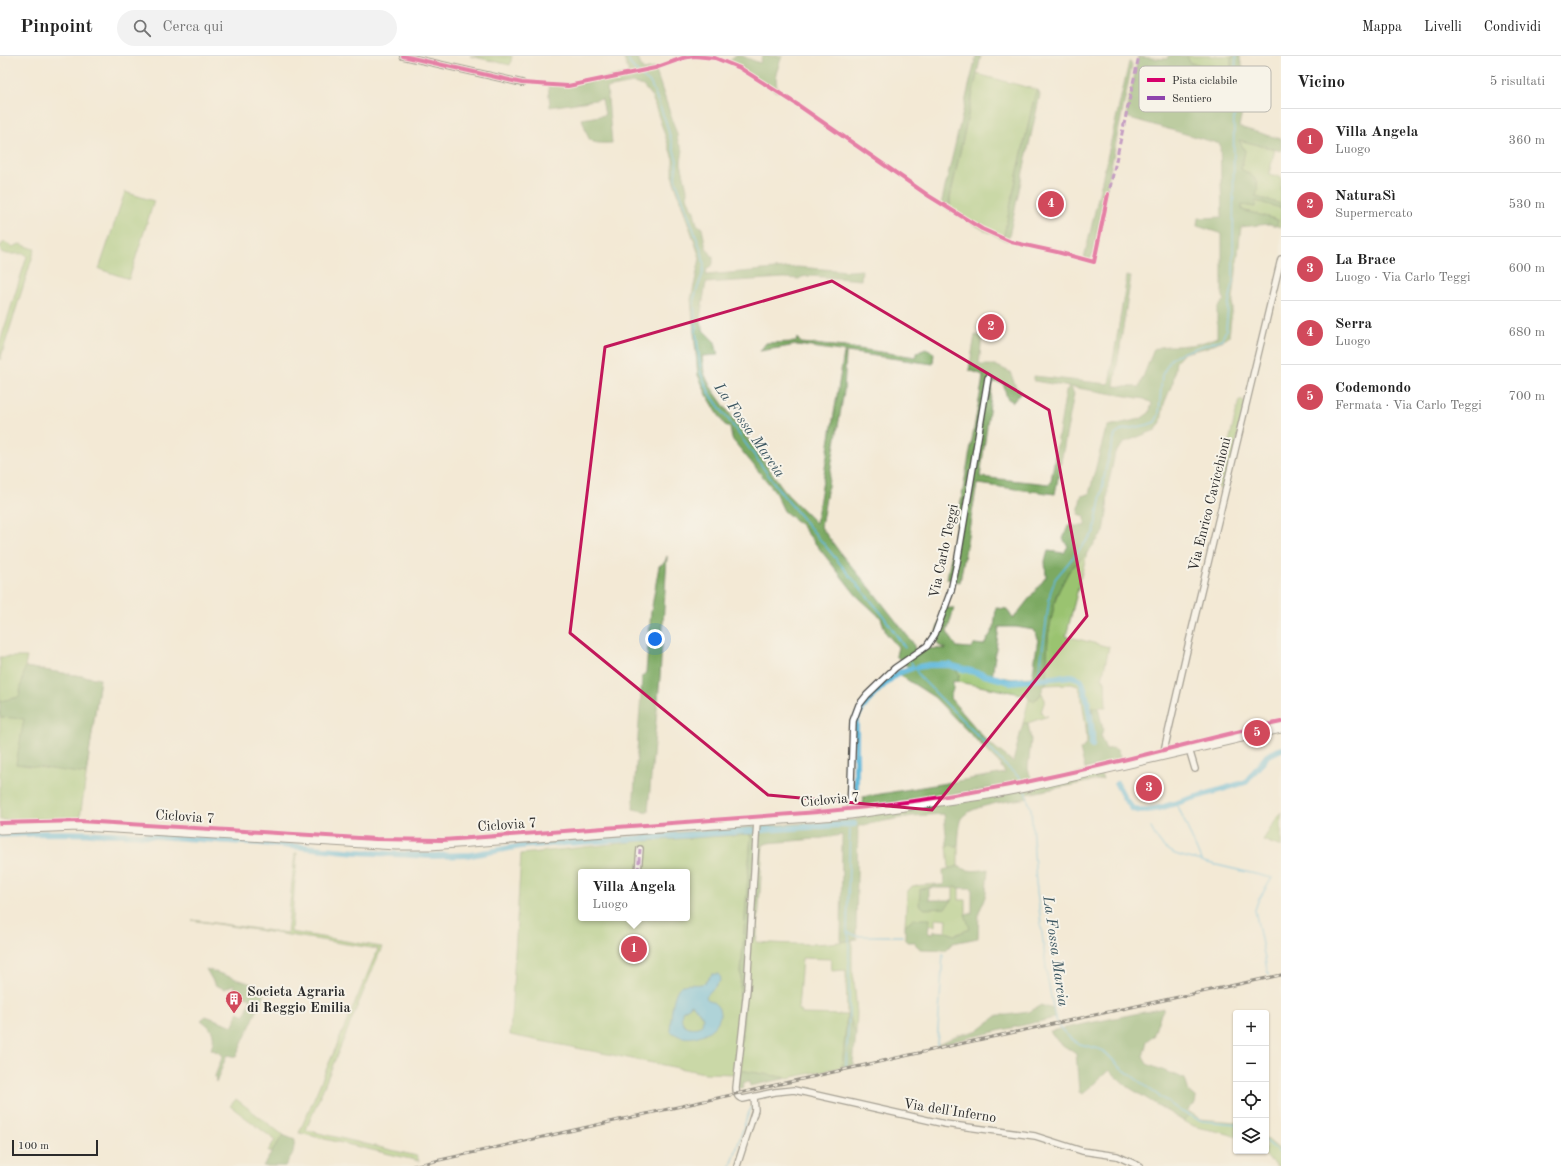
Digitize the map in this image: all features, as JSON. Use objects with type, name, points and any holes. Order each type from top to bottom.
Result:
[{"type":"main road","points":[[0,829],[79,826],[171,830],[389,844],[430,845],[757,824],[850,814],[1018,788],[1281,728]]},
{"type":"street","points":[[402,56],[522,83]]},
{"type":"street","name":"Via Enrico Cavicchioni","points":[[1163,755],[1186,652],[1281,259]]},
{"type":"street","name":"Via Carlo Teggi","points":[[850,814],[853,721],[855,713],[880,682],[895,668],[927,646],[935,634],[951,591],[988,378]]},
{"type":"street","points":[[1189,749],[1195,770]]},
{"type":"street","name":"Via dell'Inferno","points":[[757,824],[747,989],[736,1092],[741,1099],[775,1092],[794,1090],[945,1124],[1034,1136],[1082,1151],[1117,1156],[1139,1166]]},
{"type":"street","points":[[638,869],[640,849]]},
{"type":"street","points":[[737,1166],[755,1110],[754,1097]]},
{"type":"highlighted area","points":[[832,281],[1049,410],[1087,616],[932,810],[768,795],[570,633],[605,347]]},
{"type":"green space","points":[[470,56],[512,56],[510,65]]},
{"type":"green space","points":[[623,56],[637,56],[643,70],[655,68],[677,134],[678,142],[683,150],[681,163],[687,189],[687,196],[694,211],[697,224],[702,228],[706,247],[713,257],[713,264],[707,269],[706,275],[797,267],[849,271],[862,270],[861,280],[809,276],[799,279],[784,278],[706,283],[700,318],[703,330],[715,342],[718,355],[702,356],[704,373],[710,386],[787,494],[816,523],[844,353],[846,353],[844,391],[821,527],[913,643],[916,653],[923,648],[946,649],[938,645],[935,634],[945,608],[954,608],[947,632],[957,647],[971,648],[975,644],[984,645],[994,628],[996,608],[1007,609],[1013,619],[1046,577],[1045,561],[1048,551],[1064,553],[1068,546],[1063,539],[1068,526],[1085,526],[1085,516],[1078,514],[1081,496],[1089,494],[1105,432],[1108,426],[1140,419],[1149,413],[1152,403],[1144,399],[1071,387],[1074,394],[1055,494],[977,484],[960,582],[947,579],[982,384],[983,375],[969,370],[975,335],[982,336],[979,365],[995,365],[1010,372],[1016,387],[1022,391],[1013,402],[1007,398],[1003,383],[993,382],[980,477],[1049,484],[1051,481],[1066,390],[1070,387],[1034,381],[1034,376],[1109,384],[1127,276],[1131,277],[1114,386],[1139,387],[1154,349],[1166,346],[1194,344],[1217,337],[1217,309],[1224,300],[1222,292],[1222,234],[1197,226],[1198,218],[1222,217],[1220,144],[1126,117],[1138,57],[1167,59],[1168,56],[1187,56],[1190,63],[1210,66],[1139,66],[1139,112],[1242,112],[1239,127],[1281,139],[1281,151],[1239,140],[1245,151],[1241,169],[1256,180],[1256,197],[1281,204],[1281,208],[1256,201],[1255,207],[1242,205],[1242,210],[1278,220],[1277,226],[1269,224],[1241,227],[1229,337],[1205,348],[1184,353],[1176,362],[1173,382],[1164,404],[1161,422],[1156,430],[1125,442],[1115,453],[1108,487],[1107,513],[1104,532],[1087,553],[1069,571],[1056,596],[1048,636],[1046,685],[1043,686],[1039,697],[1033,701],[1029,699],[1027,695],[1033,673],[1038,638],[1034,630],[1016,627],[999,627],[992,678],[954,667],[959,674],[958,682],[953,681],[953,689],[950,698],[986,740],[1013,762],[1023,723],[1028,723],[1031,740],[1028,769],[1032,781],[949,795],[862,807],[863,797],[1005,773],[999,763],[934,697],[898,674],[911,668],[896,656],[898,647],[886,633],[881,618],[856,595],[800,524],[784,511],[774,490],[732,439],[730,428],[724,424],[707,395],[698,375],[691,299],[700,258],[673,179],[673,159],[652,97],[643,86],[633,83],[607,88],[612,143],[597,143],[590,140],[586,133],[582,119],[605,115],[602,99],[550,107],[548,85],[574,85],[629,73]]},
{"type":"green space","points":[[736,56],[742,56],[760,63],[762,56],[782,56],[776,74],[777,92],[728,62]]},
{"type":"green space","points":[[976,56],[981,56],[950,198],[950,210],[941,204]]},
{"type":"green space","points":[[1187,56],[1240,56],[1231,57],[1231,66],[1210,66],[1190,63]]},
{"type":"green space","points":[[1240,56],[1243,66],[1231,66],[1231,57]]},
{"type":"green space","points":[[1129,62],[1131,62],[1132,65],[1093,254],[1089,261],[1084,259]]},
{"type":"green space","points":[[977,74],[1038,90],[1035,94],[1003,239],[982,229],[950,210],[950,198]]},
{"type":"green space","points":[[1038,90],[1040,95],[1008,241],[1003,239],[1035,94]]},
{"type":"green space","points":[[1239,140],[1275,149],[1269,174],[1281,177],[1281,204],[1256,197],[1256,180],[1241,169],[1245,151]]},
{"type":"green space","points":[[125,192],[154,201],[129,279],[99,269]]},
{"type":"green space","points":[[1256,201],[1281,208],[1281,227],[1277,226],[1278,220],[1242,210],[1242,204],[1254,207]]},
{"type":"green space","points":[[4,242],[12,247],[20,244],[35,249],[0,360],[0,342],[27,256],[25,254],[10,254],[1,252],[0,246]]},
{"type":"green space","points":[[797,338],[801,343],[845,347],[916,357],[916,353],[926,349],[934,353],[933,364],[797,345],[760,351],[766,343],[796,342]]},
{"type":"green space","points":[[1239,400],[1246,402],[1225,490],[1218,488]]},
{"type":"green space","points":[[1087,553],[1066,636],[1109,647],[1102,679],[1105,681],[1106,707],[1093,707],[1092,717],[1086,727],[1081,693],[1078,686],[1071,684],[1046,685],[1046,657],[1053,610],[1062,582],[1075,564]]},
{"type":"green space","points":[[667,556],[660,677],[648,812],[633,809],[642,678],[646,672],[651,612],[659,566],[665,562]]},
{"type":"green space","points":[[0,657],[27,657],[25,667],[100,679],[80,818],[0,820]]},
{"type":"green space","points":[[25,667],[100,679],[86,774],[16,764],[24,719],[0,717],[0,701],[19,697]]},
{"type":"green space","points":[[953,667],[992,678],[992,675],[1012,679],[1032,677],[1027,695],[958,682],[959,674]]},
{"type":"green space","points":[[1042,693],[1045,700],[1041,712],[1045,716],[1048,716],[1028,723],[1023,723],[1029,699],[1033,701]]},
{"type":"green space","points":[[1093,707],[1098,707],[1103,729],[1101,737],[1106,749],[1114,748],[1118,751],[1121,761],[1085,769],[1080,750],[1087,742],[1086,727],[1092,717]]},
{"type":"green space","points":[[1099,770],[1103,779],[1027,794],[1028,798],[1001,802],[980,807],[971,811],[960,821],[958,846],[947,845],[944,814],[912,816],[858,826],[857,939],[841,942],[842,835],[768,843],[763,845],[757,937],[750,942],[739,1070],[788,1078],[750,1086],[749,1082],[743,1083],[744,1088],[736,1088],[738,1070],[734,1069],[751,834],[646,841],[646,835],[858,819],[858,813]]},
{"type":"green space","points":[[1281,812],[1281,847],[1263,840]]},
{"type":"green space","points":[[751,834],[734,1074],[704,1073],[510,1035],[521,854],[640,841]]},
{"type":"green space","points":[[947,845],[958,846],[958,866],[949,869]]},
{"type":"green space","points":[[295,853],[297,853],[291,932],[382,947],[306,1130],[417,1156],[419,1161],[299,1133],[378,949],[192,920],[287,933]]},
{"type":"green space","points":[[958,866],[972,870],[988,869],[986,894],[979,913],[978,938],[953,943],[946,950],[920,949],[915,942],[908,942],[905,939],[905,925],[913,919],[930,919],[928,933],[934,934],[934,931],[946,932],[955,935],[970,929],[965,914],[972,914],[972,888],[959,888],[953,886],[953,888],[929,888],[929,900],[953,900],[945,908],[925,909],[919,905],[920,889],[944,885],[943,870]]},
{"type":"green space","points":[[936,884],[929,888],[919,905],[945,908],[953,900],[953,886],[959,888],[959,900],[966,900],[966,914],[970,929],[955,935],[946,932],[947,919],[935,918],[935,926],[928,925],[930,920],[905,925],[907,892],[912,886]]},
{"type":"green space","points":[[757,937],[756,942],[792,944],[816,944],[852,940],[852,969],[857,1013],[856,1035],[849,1016],[847,1015],[842,1067],[788,1078],[738,1070],[750,942]],"holes":[[[802,958],[831,959],[832,971],[846,970],[847,1015],[802,1014],[801,1010],[798,1009]]]},
{"type":"green space","points":[[206,969],[267,989],[236,1057],[227,1055],[216,1083],[215,1076],[223,1055],[211,1049],[213,1036],[211,1029],[201,1020],[206,1016],[233,1026],[238,1012],[245,1015],[251,998],[235,993],[234,984],[225,989],[215,985]]},
{"type":"green space","points":[[1041,1005],[1053,1009],[1055,1018],[937,1045],[958,1035],[979,1030],[998,1015],[1029,1012]]},
{"type":"green space","points":[[1164,1008],[1153,1037],[1147,1041],[1143,1057],[1147,1064],[1185,1079],[1189,1092],[1196,1098],[1195,1104],[1187,1110],[1191,1113],[1183,1121],[1128,1087],[1109,1070],[1083,1094],[1079,1092],[1076,1054],[1058,1042],[1050,1031]]},
{"type":"green space","points":[[847,1015],[849,1015],[856,1035],[853,1065],[842,1067]]},
{"type":"green space","points":[[236,1099],[283,1135],[271,1153],[268,1151],[275,1140],[230,1106]]},
{"type":"green space","points":[[1191,1113],[1200,1119],[1233,1122],[1233,1136],[1195,1127],[1183,1121]]},
{"type":"green space","points":[[283,1135],[295,1140],[293,1153],[285,1166],[263,1166]]},
{"type":"green space","points":[[1269,1141],[1281,1151],[1281,1166],[1277,1166],[1263,1154],[1269,1154]]},
{"type":"water","points":[[712,974],[718,974],[721,978],[706,996],[707,999],[717,1006],[720,1014],[718,1022],[711,1030],[702,1035],[691,1038],[680,1036],[670,1030],[674,998],[679,987],[688,984],[705,983]],"holes":[[[691,1004],[703,1017],[702,1025],[694,1028],[686,1026],[682,1021],[682,1011]]]},
{"type":"waterway","name":"La Fossa Marcia","points":[[627,56],[630,64],[651,84],[666,122],[677,161],[675,178],[702,253],[704,265],[703,273],[694,298],[695,323],[701,374],[710,394],[782,494],[882,614],[905,648]]},
{"type":"waterway","points":[[1235,66],[1236,56]]},
{"type":"waterway","points":[[1038,679],[1050,592],[1055,579],[1094,532],[1107,463],[1115,435],[1122,430],[1155,422],[1159,414],[1162,375],[1171,359],[1179,354],[1222,339],[1226,330],[1228,307],[1233,284],[1234,112]]},
{"type":"waterway","name":"La Fossa Marcia","points":[[911,662],[920,677],[1005,765],[1021,779]]},
{"type":"waterway","points":[[918,667],[929,665],[949,665],[1010,682],[1071,676],[1080,679],[1083,684],[1089,710],[1092,730],[1092,745]]},
{"type":"waterway","points":[[856,797],[856,719],[874,694],[886,683],[902,671],[912,668]]},
{"type":"waterway","points":[[1117,784],[1125,799],[1133,809],[1141,811],[1160,808],[1246,782],[1267,756],[1281,749]]},
{"type":"waterway","name":"La Fossa Marcia","points":[[1025,791],[1031,809],[1036,882],[1047,975],[1055,1018],[1062,1030],[1071,1039],[1080,1044],[1099,1049],[1106,1053],[1120,1067],[1182,1112],[1203,1121],[1233,1124]]},
{"type":"waterway","points":[[1178,806],[1201,860],[1204,862],[1272,878],[1258,901],[1255,910],[1268,974]]},
{"type":"waterway","points":[[0,835],[44,833],[122,834],[260,843],[357,852],[430,856],[471,855],[521,846],[854,824]]},
{"type":"waterway","points":[[850,825],[847,932],[857,936],[902,936]]},
{"type":"waterway","points":[[1151,828],[1166,849],[1177,855],[1202,861]]},
{"type":"waterway","points":[[846,1066],[849,1012],[849,937],[847,932]]},
{"type":"waterway","points":[[937,1045],[943,954]]},
{"type":"waterway","points":[[731,1166],[752,1106]]},
{"type":"waterway","name":"La Fossa Marcia","points":[[1269,1144],[1281,1154]]},
{"type":"railway","points":[[413,1166],[950,1046],[1281,975]]},
{"type":"marked path","points":[[1108,197],[1139,56]]},
{"type":"marked path","points":[[638,869],[640,849]]},
{"type":"cycle path","points":[[403,56],[522,83],[568,86],[655,68],[683,58],[694,56],[715,58],[740,68],[798,105],[929,196],[982,229],[1011,242],[1094,262],[1108,194]]},
{"type":"cycle path","name":"Ciclovia 7","points":[[0,823],[80,821],[376,839],[443,840],[818,812],[908,802],[996,788],[1082,770],[1281,722]]},
{"type":"place","name":"Serra","points":[[1051,204]]},
{"type":"place","name":"NaturaSì","points":[[991,327]]},
{"type":"place","name":"Codemondo","points":[[1257,733]]},
{"type":"place","name":"La Brace","points":[[1149,788]]},
{"type":"place","name":"Villa Angela","points":[[634,949]]},
{"type":"place","name":"Societa Agraria di Reggio Emilia","points":[[234,1014]]}]
